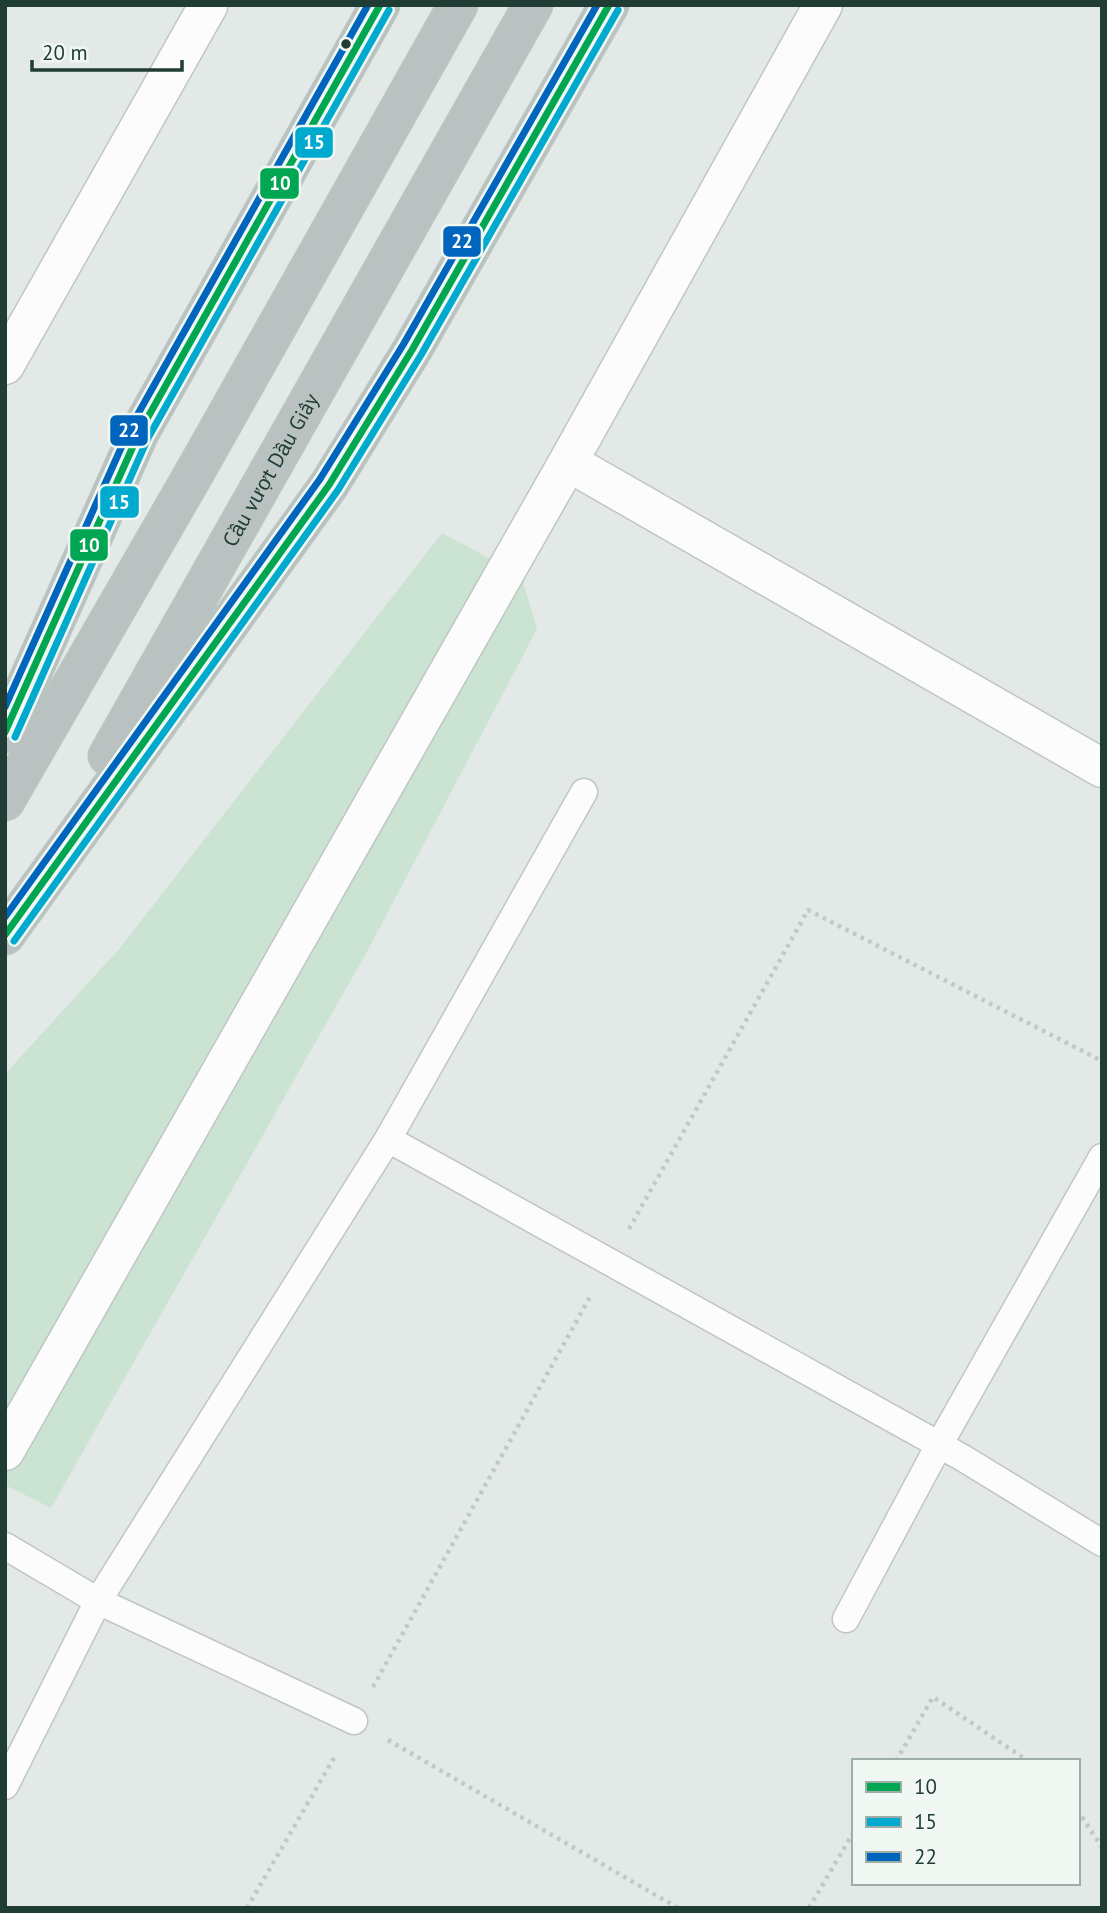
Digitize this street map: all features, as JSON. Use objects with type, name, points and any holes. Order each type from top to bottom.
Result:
[{"type":"highway","points":[[5,733],[139,433],[380,5]]},
{"type":"highway","points":[[5,801],[197,470],[458,5]]},
{"type":"highway","name":"Cầu vượt Dầu Giây","points":[[5,935],[533,5]]},
{"type":"highway","points":[[5,935],[329,485],[412,350],[609,5]]},
{"type":"street","points":[[5,1451],[568,462],[823,5]]},
{"type":"street","points":[[6,360],[208,6]]},
{"type":"street","points":[[568,462],[1102,768]]},
{"type":"lane","points":[[5,1786],[98,1601],[388,1139],[584,792]]},
{"type":"lane","points":[[388,1139],[939,1445],[1102,1543]]},
{"type":"lane","points":[[846,1619],[939,1445],[1102,1157]]},
{"type":"lane","points":[[5,1546],[98,1601],[355,1721]]},
{"type":"path","points":[[897,1759],[933,1697],[1025,1759]]},
{"type":"path","points":[[355,1721],[678,1908]]},
{"type":"path","points":[[1079,1813],[1102,1847]]},
{"type":"path","points":[[809,1908],[852,1835]]},
{"type":"green space","points":[[442,533],[521,575],[537,629],[368,950],[51,1508],[5,1485],[5,1074],[120,948]]},
{"type":"transit line","name":"22","points":[[5,707],[130,428],[368,5]]},
{"type":"transit line","name":"10","points":[[5,732],[139,433],[380,5]]},
{"type":"transit line","name":"22","points":[[5,917],[320,479],[403,345],[597,5]]},
{"type":"transit line","name":"10","points":[[5,935],[329,485],[412,350],[609,5]]},
{"type":"transit line","name":"15","points":[[15,737],[148,438],[389,10]]},
{"type":"transit line","name":"15","points":[[14,941],[338,490],[421,355],[618,10]]}]
